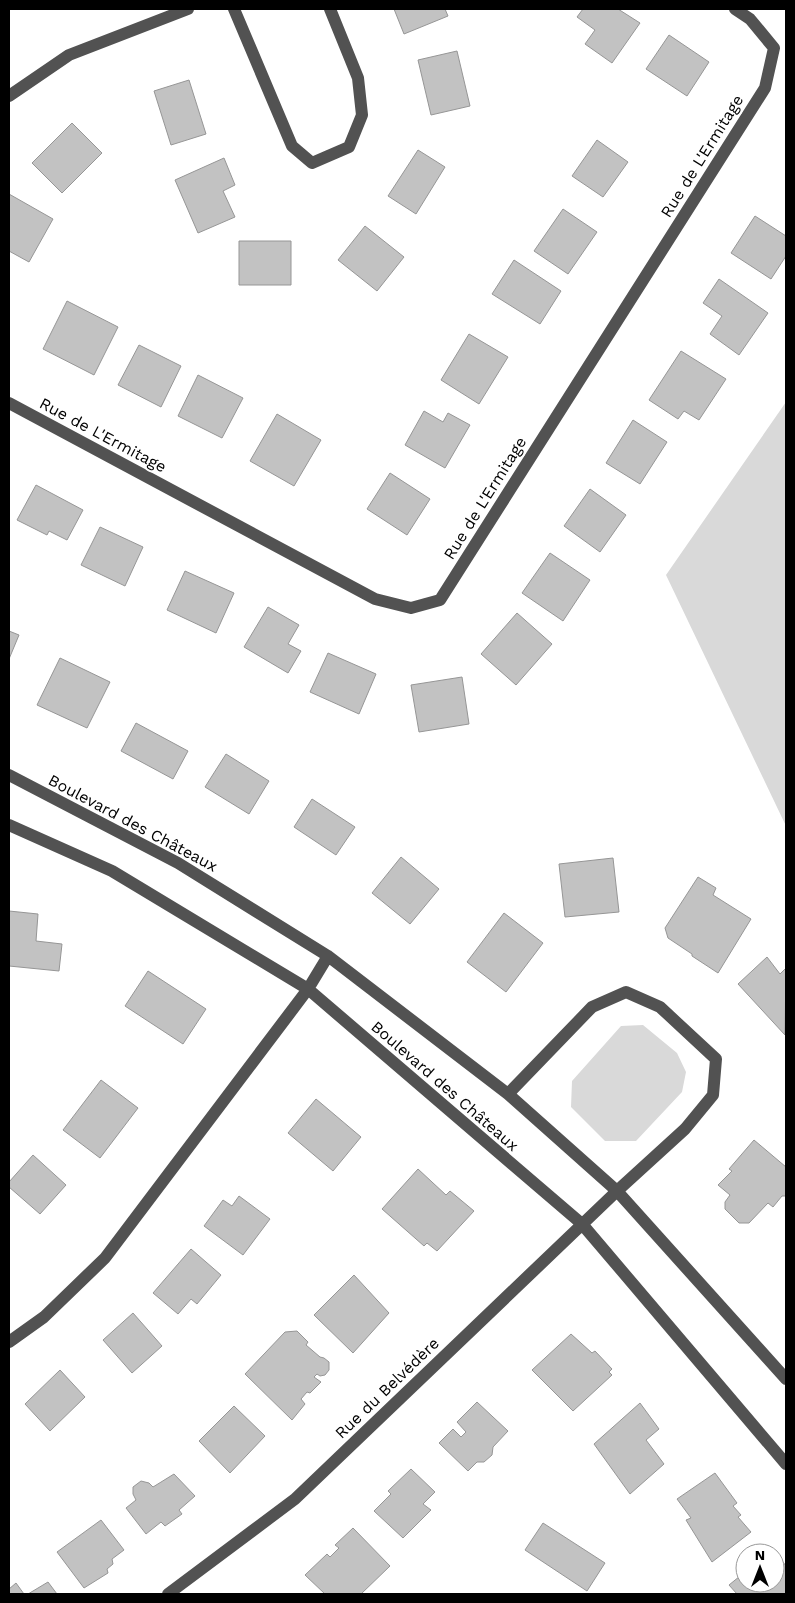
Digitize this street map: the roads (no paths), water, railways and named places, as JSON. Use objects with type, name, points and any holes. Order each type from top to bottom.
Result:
[{"type":"street","points":[[9,96],[70,55],[188,9]]},
{"type":"street","points":[[234,9],[292,146],[312,162],[349,147],[362,115],[358,78],[330,9]]},
{"type":"street","name":"Rue de L'Ermitage","points":[[9,403],[375,599],[411,608],[440,600],[765,88],[774,48],[750,19],[734,9]]},
{"type":"street","name":"Boulevard des Châteaux","points":[[9,774],[178,863],[328,956],[508,1094],[617,1191],[786,1379]]},
{"type":"street","name":"Boulevard des Châteaux","points":[[9,825],[112,871],[308,989],[582,1224],[786,1464]]},
{"type":"street","points":[[9,1342],[44,1317],[105,1258],[308,989],[328,956]]},
{"type":"street","points":[[508,1094],[592,1006],[626,992],[660,1006],[716,1059],[713,1095],[685,1129],[617,1191]]},
{"type":"street","name":"Rue du Belvédère","points":[[168,1594],[294,1499],[617,1191]]}]
